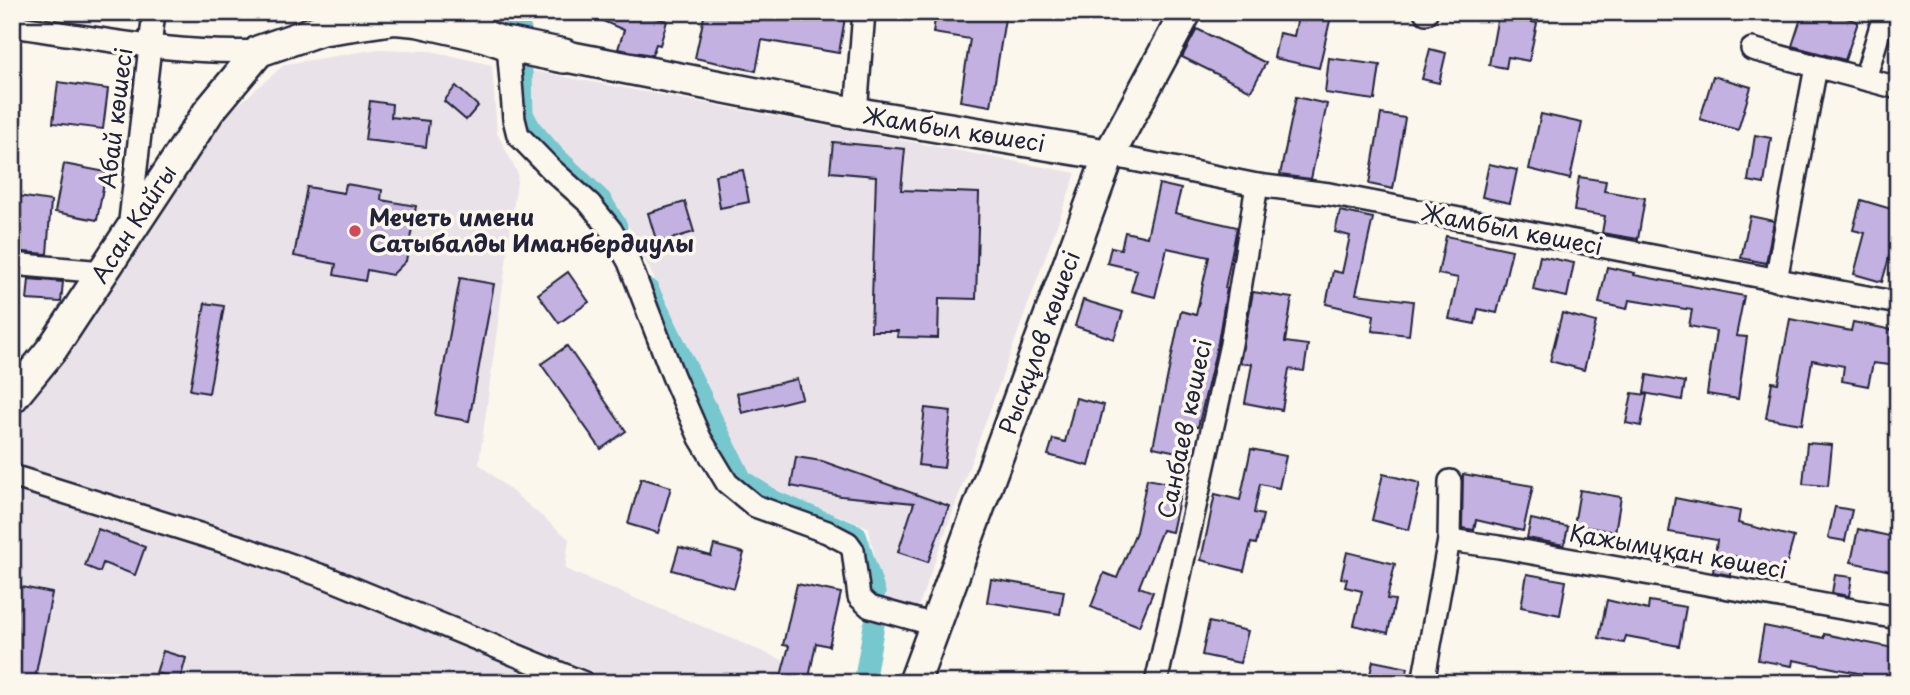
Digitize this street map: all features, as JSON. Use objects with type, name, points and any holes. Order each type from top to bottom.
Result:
[{"type":"main road","name":"Рысқұлов көшесі","points":[[914,683],[1109,155],[1186,12]]},
{"type":"main road","name":"Жамбыл көшесі","points":[[258,51],[320,30],[395,19],[417,21],[495,35],[564,56],[856,113],[1109,155]]},
{"type":"main road","name":"Асан Кайгы","points":[[12,398],[52,349],[209,111],[258,51]]},
{"type":"street","name":"Абай көшесі","points":[[128,230],[154,12]]},
{"type":"street","points":[[856,113],[864,12]]},
{"type":"street","points":[[1865,79],[1885,12]]},
{"type":"street","name":"Жамбыл көшесі","points":[[12,26],[151,45],[232,52],[258,51]]},
{"type":"street","points":[[495,35],[518,135],[590,204],[617,241],[629,262],[700,438],[727,483],[755,506],[848,542],[856,563],[859,597],[870,607],[935,625]]},
{"type":"street","points":[[1752,49],[1898,88]]},
{"type":"street","points":[[1776,280],[1816,67]]},
{"type":"street","name":"Жамбыл көшесі","points":[[1109,155],[1257,185],[1342,197],[1898,303]]},
{"type":"street","name":"Санбаев көшесі","points":[[1156,683],[1231,344],[1257,185]]},
{"type":"street","points":[[12,264],[103,272]]},
{"type":"street","points":[[12,476],[315,573],[584,683]]},
{"type":"street","points":[[1423,683],[1448,540],[1450,481]]},
{"type":"street","name":"Қажымұқан көшесі","points":[[1448,540],[1898,618]]},
{"type":"shaded area","points":[[379,49],[431,51],[492,65],[497,133],[518,174],[479,464],[569,539],[565,569],[828,679],[827,683],[12,683],[12,421],[231,111],[285,64]]},
{"type":"shaded area","points":[[528,70],[1076,173],[916,613],[885,599],[868,527],[756,484],[740,461],[621,211],[533,116]]},
{"type":"building","points":[[582,12],[634,12],[667,21],[660,45],[656,44],[652,55],[618,49],[624,30]]},
{"type":"building","points":[[705,12],[846,12],[839,53],[762,40],[756,71],[695,58]]},
{"type":"building","points":[[936,12],[1006,12],[991,106],[960,101],[970,39],[933,33]]},
{"type":"building","points":[[1299,12],[1332,12],[1319,68],[1274,58],[1279,33],[1294,36]]},
{"type":"building","points":[[1803,12],[1830,12],[1858,22],[1845,60],[1792,46]]},
{"type":"building","points":[[1498,16],[1537,23],[1529,61],[1508,57],[1506,68],[1489,65]]},
{"type":"building","points":[[1197,29],[1266,63],[1251,91],[1182,57]]},
{"type":"building","points":[[1430,49],[1446,53],[1439,83],[1422,79]]},
{"type":"building","points":[[1329,58],[1380,65],[1375,100],[1325,93]]},
{"type":"building","points":[[1713,76],[1751,87],[1738,130],[1700,119]]},
{"type":"building","points":[[58,82],[108,89],[103,129],[53,123]]},
{"type":"building","points":[[456,86],[478,106],[466,120],[444,101]]},
{"type":"building","points":[[1296,97],[1327,104],[1311,179],[1280,175]]},
{"type":"building","points":[[370,101],[392,104],[391,117],[429,121],[426,147],[365,140]]},
{"type":"building","points":[[1381,114],[1405,118],[1393,189],[1369,184]]},
{"type":"building","points":[[1541,114],[1582,123],[1570,179],[1529,169]]},
{"type":"building","points":[[1755,135],[1771,138],[1764,184],[1748,181]]},
{"type":"building","points":[[833,142],[905,149],[901,190],[979,193],[976,299],[939,298],[938,338],[897,337],[898,331],[871,331],[876,176],[830,172]]},
{"type":"building","points":[[64,164],[106,172],[97,220],[55,212]]},
{"type":"building","points":[[1489,164],[1517,170],[1510,203],[1482,197]]},
{"type":"building","points":[[743,170],[749,202],[720,208],[715,175]]},
{"type":"building","points":[[1579,177],[1606,181],[1604,191],[1645,198],[1638,239],[1602,233],[1605,216],[1574,211]]},
{"type":"building","name":"Мечеть имени Сатыбалды Иманбердиулы","points":[[346,184],[382,190],[381,200],[416,206],[406,261],[392,275],[367,270],[365,281],[334,275],[336,264],[294,256],[307,187],[344,193]]},
{"type":"building","points":[[1159,184],[1181,189],[1175,213],[1237,227],[1218,342],[1198,427],[1193,426],[1187,454],[1153,447],[1181,311],[1196,315],[1209,257],[1167,248],[1155,297],[1131,291],[1137,270],[1107,263],[1111,247],[1121,249],[1125,232],[1147,237]]},
{"type":"building","points":[[12,195],[51,201],[47,254],[12,251]]},
{"type":"building","points":[[1861,200],[1898,211],[1898,227],[1882,282],[1854,274],[1865,233],[1853,230]]},
{"type":"building","points":[[685,202],[694,232],[657,243],[648,213]]},
{"type":"building","points":[[1340,211],[1373,218],[1356,294],[1413,301],[1409,335],[1372,331],[1374,315],[1326,304],[1333,271],[1342,273],[1350,236],[1335,232]]},
{"type":"building","points":[[1750,216],[1774,221],[1766,263],[1741,258]]},
{"type":"building","points":[[1446,236],[1512,250],[1497,313],[1478,309],[1475,324],[1449,319],[1458,278],[1438,274]]},
{"type":"building","points":[[1540,256],[1574,263],[1567,297],[1533,290]]},
{"type":"building","points":[[1607,267],[1635,273],[1634,275],[1744,296],[1736,336],[1747,337],[1738,399],[1707,394],[1716,331],[1689,326],[1692,310],[1629,300],[1627,309],[1599,303]]},
{"type":"building","points":[[568,272],[589,302],[559,323],[538,294]]},
{"type":"building","points":[[460,278],[494,284],[469,421],[435,415]]},
{"type":"building","points":[[29,279],[63,282],[61,302],[27,300]]},
{"type":"building","points":[[1253,292],[1292,298],[1285,342],[1308,345],[1304,371],[1289,369],[1282,410],[1245,403],[1252,364],[1240,363]]},
{"type":"building","points":[[1083,300],[1123,312],[1114,339],[1075,326]]},
{"type":"building","points":[[205,303],[224,306],[209,393],[190,390]]},
{"type":"building","points":[[1562,313],[1596,322],[1584,370],[1550,361]]},
{"type":"building","points":[[1790,319],[1851,331],[1853,322],[1898,331],[1898,366],[1873,363],[1868,386],[1842,381],[1844,366],[1812,360],[1802,424],[1766,418],[1772,382],[1778,383]]},
{"type":"building","points":[[567,346],[626,431],[601,449],[541,364]]},
{"type":"building","points":[[1647,375],[1685,382],[1682,400],[1644,393]]},
{"type":"building","points":[[797,379],[802,398],[742,413],[737,393]]},
{"type":"building","points":[[1632,393],[1647,395],[1641,426],[1626,423]]},
{"type":"building","points":[[1076,398],[1104,405],[1089,466],[1048,455],[1053,439],[1065,442]]},
{"type":"building","points":[[925,408],[951,411],[944,468],[918,465]]},
{"type":"building","points":[[1807,443],[1832,445],[1828,486],[1803,484]]},
{"type":"building","points":[[1251,449],[1286,456],[1279,488],[1260,484],[1254,513],[1263,515],[1256,544],[1251,543],[1244,571],[1201,560],[1215,494],[1240,500]]},
{"type":"building","points":[[796,457],[822,461],[949,506],[928,562],[898,552],[914,503],[841,496],[791,486]]},
{"type":"building","points":[[1383,474],[1420,483],[1409,530],[1372,520]]},
{"type":"building","points":[[1463,474],[1533,486],[1523,531],[1476,520],[1474,530],[1462,528]]},
{"type":"building","points":[[641,478],[671,487],[658,533],[628,524]]},
{"type":"building","points":[[1147,479],[1182,486],[1172,532],[1162,530],[1139,587],[1153,592],[1139,626],[1091,607],[1104,573],[1117,578],[1136,532]]},
{"type":"building","points":[[1580,490],[1621,497],[1615,532],[1574,525]]},
{"type":"building","points":[[1675,498],[1740,511],[1738,523],[1794,537],[1785,569],[1733,556],[1730,575],[1713,572],[1717,540],[1669,532]]},
{"type":"building","points":[[1835,507],[1852,510],[1845,541],[1828,538]]},
{"type":"building","points":[[1531,519],[1568,527],[1564,545],[1527,538]]},
{"type":"building","points":[[98,529],[145,547],[135,575],[103,563],[100,572],[85,566]]},
{"type":"building","points":[[1858,529],[1898,538],[1895,572],[1851,562]]},
{"type":"building","points":[[714,545],[744,553],[734,588],[672,570],[679,547],[711,556]]},
{"type":"building","points":[[1347,552],[1395,564],[1387,599],[1395,600],[1388,633],[1354,625],[1362,591],[1345,587],[1347,579],[1341,578]]},
{"type":"building","points":[[1527,574],[1566,581],[1560,615],[1521,607]]},
{"type":"building","points":[[1835,575],[1852,577],[1849,596],[1832,593]]},
{"type":"building","points":[[991,579],[1064,591],[1060,614],[987,602]]},
{"type":"building","points":[[797,584],[841,593],[829,646],[816,643],[808,683],[779,683],[789,646],[783,645]]},
{"type":"building","points":[[12,585],[52,593],[34,683],[12,683]]},
{"type":"building","points":[[1607,600],[1648,610],[1649,601],[1686,607],[1679,646],[1626,636],[1624,643],[1599,638]]},
{"type":"building","points":[[1209,622],[1248,631],[1240,663],[1202,655]]},
{"type":"building","points":[[1764,626],[1824,638],[1824,634],[1898,649],[1898,681],[1793,660],[1792,666],[1758,660]]},
{"type":"building","points":[[163,651],[186,658],[180,680],[156,673]]},
{"type":"building","points":[[1373,661],[1408,668],[1404,683],[1368,683]]},
{"type":"waterway","points":[[509,12],[521,30],[523,114],[531,129],[553,154],[601,200],[617,226]]},
{"type":"waterway","points":[[648,289],[742,480],[774,501],[856,535],[875,593]]},
{"type":"waterway","points":[[864,683],[874,625]]},
{"type":"place","name":"Мечеть имени Сатыбалды Иманбердиулы","points":[[355,231]]}]
